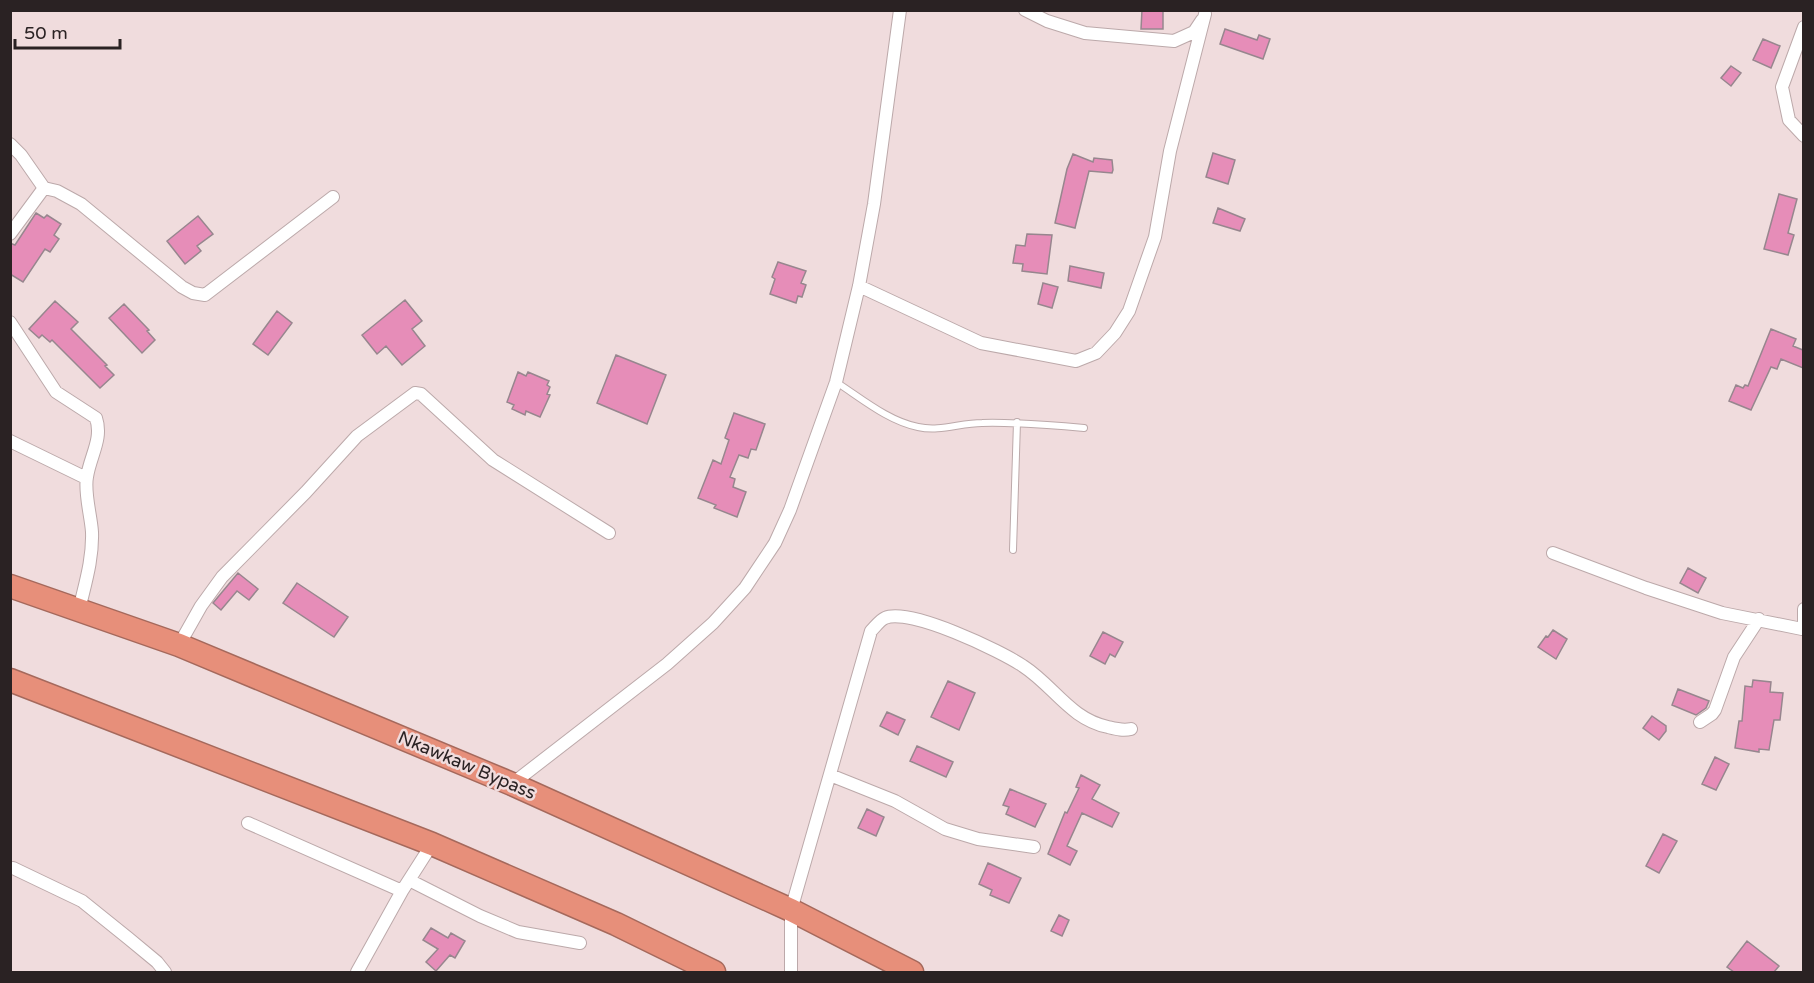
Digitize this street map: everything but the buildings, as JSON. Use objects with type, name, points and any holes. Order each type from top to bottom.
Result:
[{"type":"highway","name":"Nkawkaw Bypass","points":[[10,586],[179,645],[512,784],[791,910],[912,972]]},
{"type":"highway","points":[[10,680],[432,843],[616,924],[714,972]]},
{"type":"street","points":[[512,784],[667,664],[713,623],[746,588],[775,543],[790,510],[836,382],[859,286],[900,10]]},
{"type":"street","points":[[1025,10],[1058,25],[1086,33],[1174,41],[1194,32],[1206,12]]},
{"type":"street","points":[[859,286],[981,343],[1076,361],[1096,353],[1115,333],[1129,311],[1155,237],[1170,151],[1206,12]]},
{"type":"street","points":[[1803,27],[1782,87],[1789,120],[1803,136]]},
{"type":"street","points":[[10,144],[21,155],[44,188],[57,191],[81,204],[182,287],[193,293],[205,295],[333,197]]},
{"type":"street","points":[[10,234],[44,188]]},
{"type":"street","points":[[10,322],[56,392],[96,418],[99,427],[96,450],[86,478],[92,533],[91,560],[79,610]]},
{"type":"street","points":[[179,645],[201,606],[222,577],[306,492],[357,436],[415,393],[421,394],[494,460],[609,533]]},
{"type":"street","points":[[10,441],[86,478]]},
{"type":"street","points":[[1552,553],[1722,613],[1803,629],[1803,609]]},
{"type":"street","points":[[791,972],[791,910],[872,631],[885,618],[901,617],[936,624],[996,651],[1024,666],[1064,703],[1089,722],[1124,730],[1131,729]]},
{"type":"street","points":[[1700,722],[1713,714],[1734,657],[1759,619]]},
{"type":"street","points":[[830,775],[895,801],[945,829],[978,839],[1034,846]]},
{"type":"street","points":[[248,823],[518,932],[580,943]]},
{"type":"street","points":[[357,972],[432,843]]},
{"type":"street","points":[[13,868],[82,901],[157,962],[165,972]]},
{"type":"lane","points":[[836,382],[894,418],[916,427],[937,429],[978,423],[1017,422],[1084,428]]},
{"type":"lane","points":[[1014,550],[1017,422]]}]
